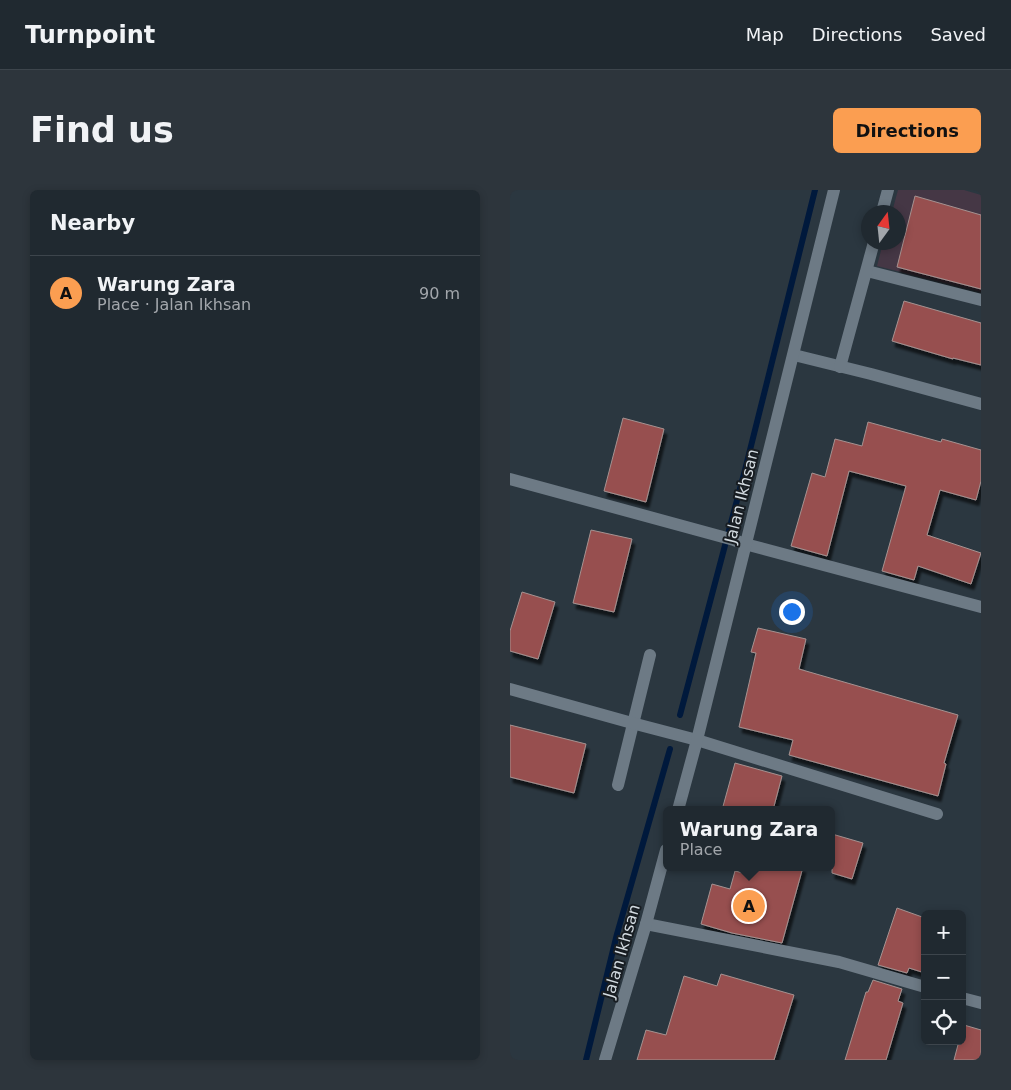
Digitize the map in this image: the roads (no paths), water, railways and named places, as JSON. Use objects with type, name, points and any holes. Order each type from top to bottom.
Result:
[{"type":"street","name":"Jalan Ikhsan","points":[[679,806],[697,740],[740,542],[794,355],[834,190]]},
{"type":"street","points":[[884,205],[888,190]]},
{"type":"street","points":[[840,367],[872,250]]},
{"type":"street","points":[[867,271],[981,300]]},
{"type":"street","points":[[794,355],[981,404]]},
{"type":"street","points":[[510,479],[981,607]]},
{"type":"street","points":[[618,785],[650,655]]},
{"type":"street","points":[[510,689],[697,740],[937,814]]},
{"type":"street","name":"Jalan Ikhsan","points":[[605,1060],[663,861]]},
{"type":"street","points":[[646,924],[839,962],[921,986]]},
{"type":"street","points":[[966,999],[981,1003]]},
{"type":"waterway","points":[[680,715],[745,470],[815,190]]},
{"type":"waterway","points":[[586,1060],[617,934],[670,749]]},
{"type":"place","name":"Warung Zara","points":[[749,906]]}]
